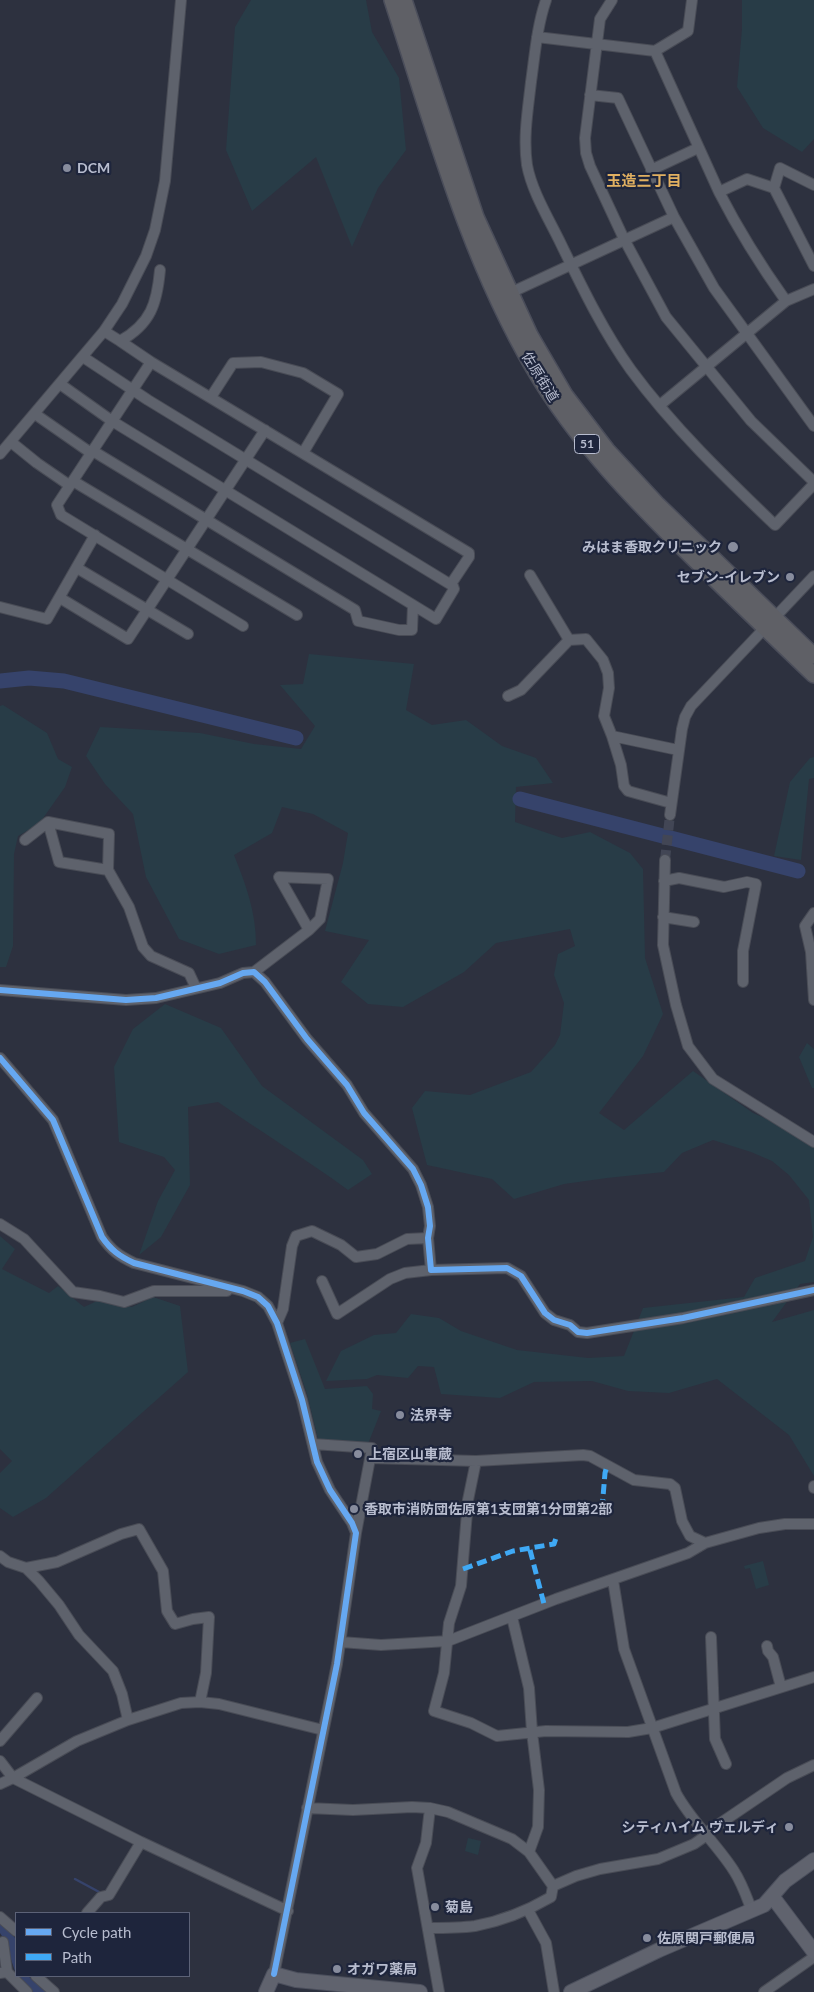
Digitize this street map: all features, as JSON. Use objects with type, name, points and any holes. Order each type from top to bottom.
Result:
[{"type":"highway","name":"佐原街道","points":[[392,0],[405,21],[497,300],[534,370],[555,402],[611,474],[648,513],[770,623],[814,656]]},
{"type":"highway","name":"佐原街道","points":[[404,0],[405,21]]},
{"type":"highway","name":"佐原街道","points":[[470,219],[530,334],[565,395],[607,450],[770,623],[814,675]]},
{"type":"main road","points":[[571,1992],[659,1950],[764,1905],[785,1881],[814,1860]]},
{"type":"main road","points":[[772,1896],[814,1952]]},
{"type":"main road","points":[[266,1992],[274,1974],[296,1980],[378,1990],[420,1992]]},
{"type":"street","points":[[0,454],[84,357],[104,331],[136,279],[152,239],[159,215],[165,181],[181,0]]},
{"type":"street","points":[[546,0],[537,37],[525,142],[531,180],[570,264],[611,340],[632,371],[676,426],[775,525],[814,483],[751,421],[666,317],[624,239],[590,166],[586,153],[585,138],[596,44],[600,19],[612,0]]},
{"type":"street","points":[[537,37],[655,51],[688,31],[692,0]]},
{"type":"street","points":[[655,51],[698,148],[739,231],[761,267],[786,301]]},
{"type":"street","points":[[590,95],[618,98],[674,217],[714,288],[814,426]]},
{"type":"street","points":[[651,170],[698,148]]},
{"type":"street","points":[[814,185],[780,168],[774,188],[814,266]]},
{"type":"street","points":[[719,192],[746,179],[774,188]]},
{"type":"street","points":[[510,293],[674,217]]},
{"type":"street","points":[[120,341],[129,336],[151,313],[158,294],[160,270]]},
{"type":"street","points":[[660,405],[786,301],[814,289]]},
{"type":"street","points":[[104,331],[151,362],[469,553],[469,556],[451,584]]},
{"type":"street","points":[[60,384],[112,421],[436,618],[454,588],[451,584],[132,390],[84,357]]},
{"type":"street","points":[[151,362],[57,505],[61,515],[243,626]]},
{"type":"street","points":[[211,397],[233,363],[261,362],[302,373],[331,390],[338,396],[303,453]]},
{"type":"street","points":[[35,414],[92,452],[355,610],[358,621],[399,630],[412,630],[414,605]]},
{"type":"street","points":[[60,598],[128,639],[265,430]]},
{"type":"street","points":[[12,442],[37,462],[297,615]]},
{"type":"street","points":[[0,607],[47,620],[95,535]]},
{"type":"street","points":[[76,568],[188,634]]},
{"type":"street","points":[[530,575],[569,640]]},
{"type":"street","points":[[670,815],[678,750],[685,716],[691,706],[814,576]]},
{"type":"street","points":[[508,696],[521,690],[569,640],[586,639],[603,660],[608,674],[609,688],[604,716],[621,765],[624,786],[628,791],[671,803]]},
{"type":"street","points":[[612,736],[678,750]]},
{"type":"street","points":[[25,840],[48,822],[109,834],[108,870],[129,907],[143,947],[151,956],[188,973],[196,988]]},
{"type":"street","points":[[48,822],[59,862],[108,870]]},
{"type":"street","points":[[665,860],[663,945],[668,973],[688,1046],[713,1079],[814,1142]]},
{"type":"street","points":[[0,990],[126,1000],[156,998],[220,983],[243,973],[254,972],[309,930],[320,919],[328,879],[278,877],[309,930]]},
{"type":"street","points":[[664,881],[679,878],[724,887],[747,882],[756,884],[743,951],[743,982]]},
{"type":"street","points":[[814,913],[804,926],[813,953],[814,1000]]},
{"type":"street","points":[[663,917],[694,922]]},
{"type":"street","points":[[254,972],[265,982],[307,1039],[346,1085],[364,1113],[413,1169],[421,1185],[428,1207],[431,1270]]},
{"type":"street","points":[[0,1058],[53,1120],[102,1237],[109,1248],[119,1256],[150,1268],[243,1291],[258,1297],[268,1306],[277,1323],[295,1376],[317,1462],[330,1490],[356,1533]]},
{"type":"street","points":[[0,1224],[24,1239],[73,1292],[124,1302],[154,1291],[243,1291]]},
{"type":"street","points":[[277,1323],[283,1308],[292,1246],[296,1236],[312,1231],[341,1245],[356,1257],[377,1254],[407,1239],[428,1238]]},
{"type":"street","points":[[322,1281],[337,1314],[390,1279],[405,1273],[431,1270],[508,1268],[520,1276],[545,1313],[554,1320],[570,1325],[578,1332],[587,1333],[683,1318],[814,1290]]},
{"type":"street","points":[[274,1974],[341,1642],[356,1533],[372,1448],[312,1444]]},
{"type":"street","points":[[370,1458],[476,1461],[583,1454],[634,1480],[670,1484],[675,1488],[682,1521],[690,1536],[705,1543]]},
{"type":"street","points":[[476,1461],[468,1500],[461,1586],[449,1623],[444,1673],[434,1712],[471,1723],[497,1736],[532,1732],[628,1732],[652,1728],[814,1677]]},
{"type":"street","points":[[341,1642],[381,1644],[448,1641],[512,1616],[688,1554],[705,1543],[772,1526],[814,1524]]},
{"type":"street","points":[[0,1556],[8,1562],[26,1568],[57,1562],[121,1534],[139,1529],[163,1571],[167,1611],[175,1624],[193,1618],[209,1617],[206,1673],[200,1702]]},
{"type":"street","points":[[26,1568],[59,1605],[78,1635],[113,1671],[122,1694],[128,1720]]},
{"type":"street","points":[[613,1580],[624,1650],[676,1793],[684,1808],[707,1834],[736,1873],[752,1911]]},
{"type":"street","points":[[512,1616],[529,1688],[539,1790],[538,1826],[529,1852]]},
{"type":"street","points":[[711,1637],[715,1739],[726,1764]]},
{"type":"street","points":[[767,1646],[768,1651],[774,1657],[781,1687]]},
{"type":"street","points":[[0,1741],[37,1698]]},
{"type":"street","points":[[0,1784],[77,1741],[128,1720],[181,1703],[219,1704],[324,1730]]},
{"type":"street","points":[[0,1761],[13,1778],[141,1842],[288,1910]]},
{"type":"street","points":[[553,1886],[576,1876],[600,1869],[658,1859],[694,1844],[787,1778],[814,1765]]},
{"type":"street","points":[[307,1808],[353,1810],[412,1807],[448,1812],[512,1839],[529,1852],[553,1886],[551,1897],[528,1910],[496,1921],[473,1926],[428,1928]]},
{"type":"street","points":[[430,1808],[426,1843],[417,1868],[439,1992]]},
{"type":"street","points":[[88,1912],[100,1897],[109,1895],[141,1842]]},
{"type":"street","points":[[528,1910],[546,1943],[554,1992]]},
{"type":"street","points":[[0,1917],[15,1930]]},
{"type":"street","points":[[3,1942],[4,1973],[27,1992]]},
{"type":"street","points":[[764,1992],[814,1957]]},
{"type":"street","points":[[37,1977],[50,1989]]},
{"type":"shaded area","points":[[251,0],[366,0],[372,32],[399,78],[406,150],[378,188],[352,247],[316,157],[252,211],[226,150],[235,27]]},
{"type":"shaded area","points":[[742,0],[814,0],[814,139],[802,152],[763,128],[737,87],[742,29]]},
{"type":"shaded area","points":[[309,654],[414,664],[406,710],[432,725],[466,720],[502,746],[536,758],[553,783],[516,787],[515,822],[562,838],[590,832],[630,853],[643,869],[645,958],[663,1014],[643,1056],[599,1113],[624,1130],[693,1071],[753,1113],[802,1134],[814,1143],[814,1282],[800,1284],[772,1322],[814,1310],[814,1476],[789,1435],[717,1379],[669,1393],[628,1391],[592,1381],[534,1382],[500,1398],[441,1394],[434,1367],[418,1366],[408,1378],[377,1375],[367,1379],[326,1381],[341,1351],[374,1335],[396,1333],[411,1314],[439,1318],[461,1331],[517,1350],[588,1358],[624,1356],[643,1308],[744,1297],[755,1278],[805,1261],[813,1237],[809,1200],[789,1175],[772,1161],[713,1140],[682,1153],[664,1172],[564,1184],[514,1199],[492,1179],[427,1165],[412,1108],[425,1091],[470,1095],[531,1072],[555,1045],[560,1035],[564,1003],[554,975],[558,954],[575,946],[570,929],[496,943],[464,972],[403,1007],[368,1004],[341,982],[369,940],[325,931],[343,863],[348,833],[313,814],[282,807],[272,833],[234,855],[252,910],[256,945],[219,954],[179,939],[146,877],[133,814],[105,784],[86,756],[100,727],[200,733],[254,744],[301,749],[315,726],[280,685],[303,684]]},
{"type":"shaded area","points":[[3,705],[47,733],[58,759],[72,767],[65,787],[39,824],[18,836],[14,854],[13,946],[6,967],[0,967],[0,706]]},
{"type":"shaded area","points":[[814,757],[814,778],[809,779],[801,860],[774,856],[790,782],[810,758]]},
{"type":"shaded area","points":[[165,1004],[221,1028],[262,1086],[363,1160],[372,1174],[348,1190],[218,1102],[188,1107],[190,1185],[161,1237],[139,1255],[158,1201],[175,1170],[164,1157],[119,1142],[114,1067],[133,1029]]},
{"type":"shaded area","points":[[807,1043],[814,1049],[814,1088],[812,1088],[799,1057]]},
{"type":"shaded area","points":[[0,1236],[15,1249],[2,1269],[49,1293],[58,1286],[84,1307],[97,1301],[132,1307],[153,1297],[180,1306],[188,1372],[46,1498],[13,1517],[0,1508],[0,1473],[12,1461],[0,1449]]},
{"type":"shaded area","points":[[305,1339],[325,1389],[367,1386],[373,1394],[372,1409],[381,1411],[368,1444],[319,1443],[307,1394],[290,1343]]},
{"type":"shaded area","points":[[763,1561],[769,1585],[756,1589],[750,1568],[745,1569],[744,1566]]},
{"type":"shaded area","points":[[468,1838],[481,1841],[478,1855],[465,1851]]},
{"type":"water","points":[[0,1920],[15,1938],[15,1971],[4,1939],[0,1933]]},
{"type":"water","points":[[18,1977],[29,1977],[46,1992],[31,1992]]},
{"type":"waterway","points":[[0,681],[29,678],[64,681],[296,738]]},
{"type":"waterway","points":[[520,799],[798,871]]},
{"type":"waterway","points":[[75,1879],[101,1893]]},
{"type":"tunnel","points":[[665,860],[670,815]]},
{"type":"marked path","points":[[602,1509],[607,1466]]},
{"type":"marked path","points":[[463,1569],[513,1551],[554,1544],[556,1538]]},
{"type":"marked path","points":[[530,1550],[544,1604]]},
{"type":"cycle path","points":[[0,990],[126,1000],[156,998],[220,983],[243,973],[254,972],[265,982],[307,1039],[347,1085],[364,1113],[413,1169],[421,1185],[428,1207],[431,1270],[507,1268],[521,1276],[545,1313],[554,1320],[570,1325],[578,1332],[587,1333],[683,1318],[814,1290]]},
{"type":"cycle path","points":[[0,1058],[53,1120],[102,1237],[112,1249],[134,1263],[243,1291],[258,1297],[268,1306],[277,1323],[302,1400],[317,1462],[330,1490],[352,1523],[356,1533],[337,1664],[274,1974]]},
{"type":"place","name":"DCM","points":[[67,168]]},
{"type":"place","name":"みはま香取クリニック","points":[[733,547]]},
{"type":"place","name":"セブン-イレブン","points":[[790,577]]},
{"type":"place","name":"法界寺","points":[[400,1415]]},
{"type":"place","name":"上宿区山車蔵","points":[[358,1454]]},
{"type":"place","name":"香取市消防団佐原第1支団第1分団第2部","points":[[354,1509]]},
{"type":"place","name":"シティハイム ヴェルディ","points":[[789,1827]]},
{"type":"place","name":"菊島","points":[[435,1907]]},
{"type":"place","name":"佐原関戸郵便局","points":[[647,1938]]},
{"type":"place","name":"オガワ薬局","points":[[337,1969]]},
{"type":"district","name":"玉造三丁目","points":[[644,181]]}]
